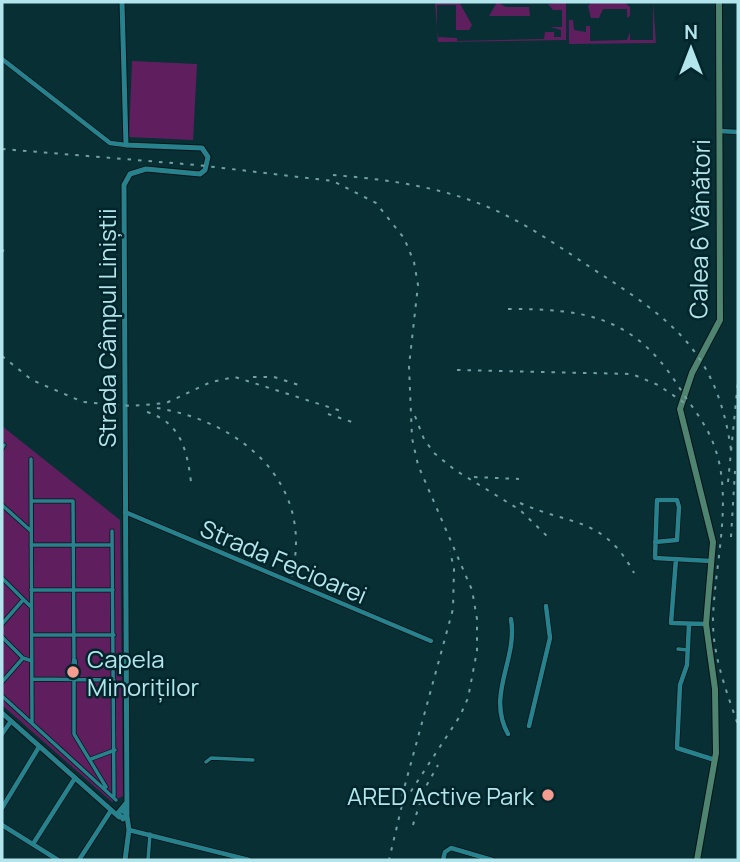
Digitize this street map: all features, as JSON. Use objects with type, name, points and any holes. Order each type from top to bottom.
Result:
[{"type":"main road","name":"Calea 6 Vânători","points":[[697,860],[716,761],[716,689],[706,624],[711,561],[709,523],[680,413],[692,373],[720,320],[719,2]]},
{"type":"street","points":[[2,59],[110,144],[126,145],[123,4]]},
{"type":"street","points":[[720,131],[738,132]]},
{"type":"street","name":"Strada Câmpul Liniștii","points":[[123,814],[127,802],[125,181],[130,174],[139,170],[200,174],[205,170],[208,157],[202,148],[126,145]]},
{"type":"street","points":[[31,459],[32,723]]},
{"type":"street","points":[[655,542],[677,540],[677,500],[657,499],[655,542],[655,558],[711,561]]},
{"type":"street","points":[[31,501],[73,500],[74,734],[107,789]]},
{"type":"street","points":[[2,506],[31,530]]},
{"type":"street","name":"Strada Fecioarei","points":[[124,512],[431,641]]},
{"type":"street","points":[[2,696],[115,798],[112,531]]},
{"type":"street","points":[[31,545],[112,545]]},
{"type":"street","points":[[676,559],[671,623],[706,624]]},
{"type":"street","points":[[2,578],[32,607]]},
{"type":"street","points":[[31,590],[113,590]]},
{"type":"street","points":[[2,624],[23,600]]},
{"type":"street","points":[[529,726],[551,638],[546,606]]},
{"type":"street","points":[[508,734],[498,706],[512,638],[511,619]]},
{"type":"street","points":[[689,624],[687,665],[680,685],[677,748],[716,761]]},
{"type":"street","points":[[32,635],[114,635]]},
{"type":"street","points":[[2,637],[23,657],[32,661]]},
{"type":"street","points":[[678,649],[688,650]]},
{"type":"street","points":[[2,682],[23,657]]},
{"type":"street","points":[[32,679],[114,680]]},
{"type":"street","points":[[2,713],[109,809],[123,814],[129,830],[125,860]]},
{"type":"street","points":[[2,734],[11,721]]},
{"type":"street","points":[[2,808],[39,747]]},
{"type":"street","points":[[90,759],[115,750]]},
{"type":"street","points":[[206,762],[211,758],[253,760]]},
{"type":"street","points":[[33,844],[75,778]]},
{"type":"street","points":[[79,860],[109,809]]},
{"type":"street","points":[[2,825],[58,860]]},
{"type":"street","points":[[129,830],[226,857],[249,860]]},
{"type":"street","points":[[148,860],[150,834]]},
{"type":"street","points":[[443,860],[445,852],[451,848],[492,860]]},
{"type":"shaded area","points":[[435,2],[459,2],[472,25],[469,30],[456,30],[456,5],[437,5],[437,29]]},
{"type":"shaded area","points":[[497,2],[506,7],[529,7],[530,16],[489,16]]},
{"type":"shaded area","points":[[566,2],[566,40],[438,42],[438,37],[457,38],[457,41],[544,39],[545,32],[554,32],[554,37],[561,37],[561,30],[550,27],[562,27],[562,10],[553,10],[548,4]]},
{"type":"shaded area","points":[[592,2],[625,3],[630,7],[630,16],[627,18],[627,9],[603,9],[599,18],[591,18],[588,6]]},
{"type":"shaded area","points":[[653,2],[656,43],[569,44],[569,20],[573,20],[574,30],[586,32],[586,26],[590,26],[590,41],[627,40],[630,32],[630,40],[653,40]]},
{"type":"shaded area","points":[[132,61],[197,64],[193,140],[129,137]]},
{"type":"shaded area","points":[[2,426],[120,520],[123,796],[112,802],[2,705]]},
{"type":"railway","points":[[2,149],[197,165],[333,181],[376,203],[404,238],[414,262],[418,285],[409,366],[412,438],[418,465],[472,590],[477,619],[477,651],[468,698],[460,716],[402,805],[389,860]]},
{"type":"railway","points":[[333,175],[409,184],[465,198],[540,234],[621,287],[668,323],[702,363],[715,387],[731,450]]},
{"type":"railway","points":[[508,309],[535,309],[583,315],[624,330],[660,361],[708,431],[715,448],[723,488],[713,631],[721,672],[738,725]]},
{"type":"railway","points":[[2,356],[32,380],[83,402],[131,406],[166,403],[211,382],[235,377],[341,411]]},
{"type":"railway","points":[[457,370],[632,374],[658,385],[686,404]]},
{"type":"railway","points":[[253,377],[274,377],[302,386]]},
{"type":"railway","points":[[728,482],[738,381]]},
{"type":"railway","points":[[157,408],[218,427],[244,443],[266,463],[282,487],[293,514],[296,545],[291,578]]},
{"type":"railway","points":[[147,412],[168,423],[175,431],[184,449],[191,482]]},
{"type":"railway","points":[[328,414],[355,423]]},
{"type":"railway","points":[[415,416],[424,439],[434,453],[455,470],[520,510],[549,538]]},
{"type":"railway","points":[[731,537],[735,471]]},
{"type":"railway","points":[[474,477],[519,479]]},
{"type":"railway","points":[[520,503],[598,532],[623,555],[634,573]]},
{"type":"railway","points":[[402,796],[453,609],[454,569],[450,551]]},
{"type":"railway","points":[[413,825],[424,790],[438,765]]},
{"type":"place","name":"Capela Minoriților","points":[[73,672]]},
{"type":"place","name":"ARED Active Park","points":[[548,795]]}]
